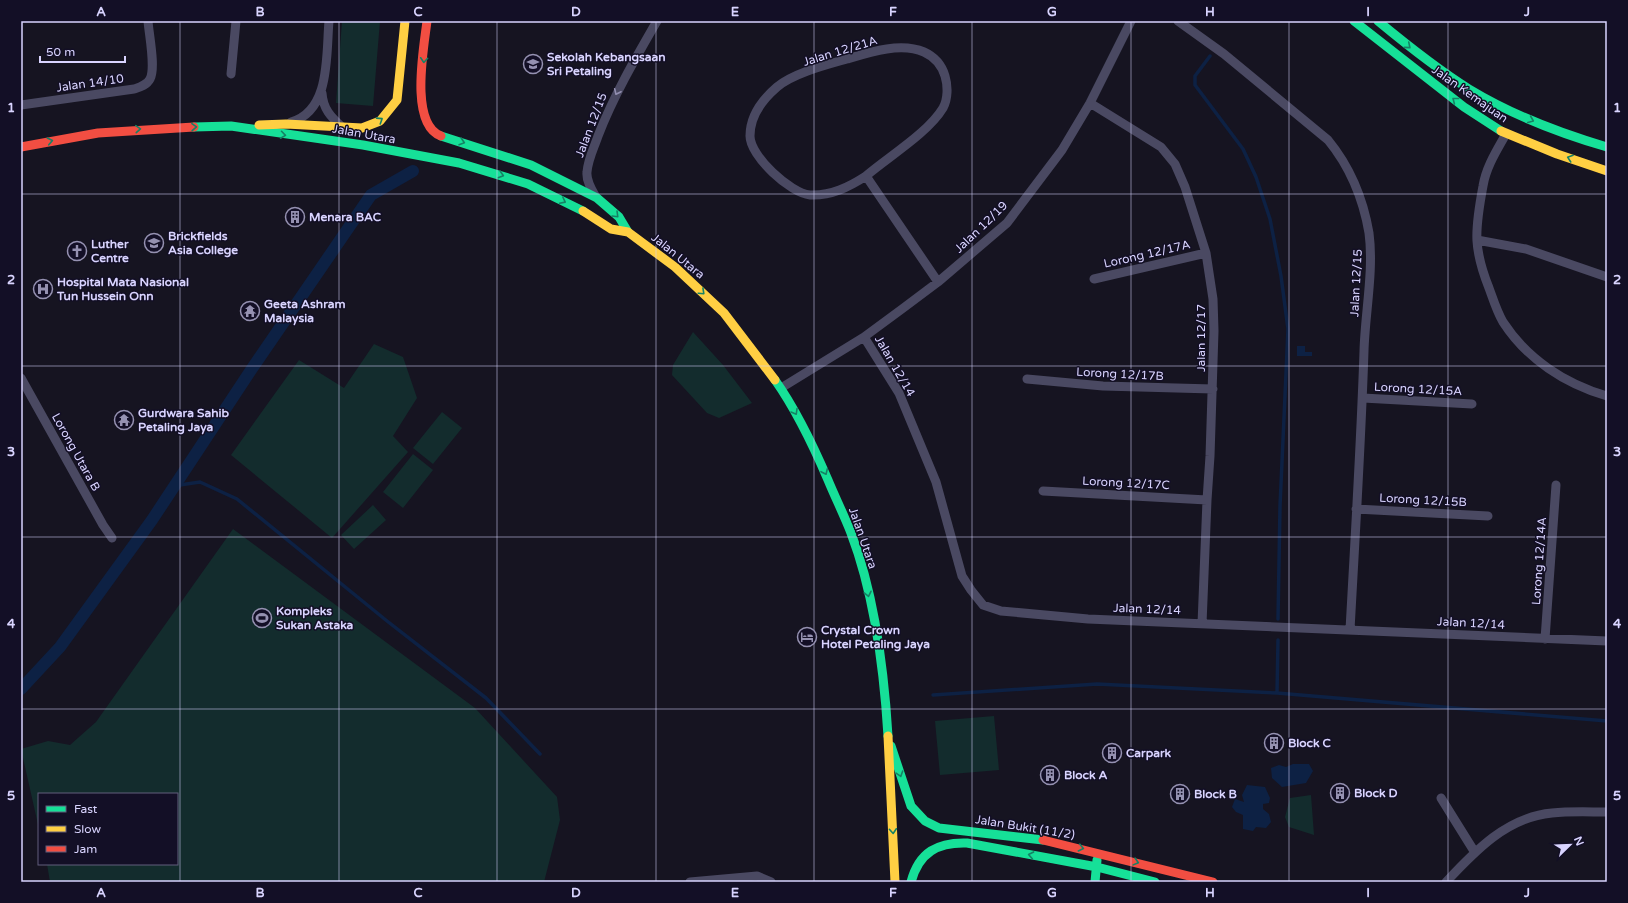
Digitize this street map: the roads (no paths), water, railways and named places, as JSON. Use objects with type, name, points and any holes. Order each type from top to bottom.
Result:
[{"type":"main road","points":[[231,126],[286,124],[362,128],[380,121],[392,108],[398,91],[405,21]]},
{"type":"main road","points":[[427,21],[421,98],[422,112],[427,126],[438,135],[531,165],[597,198],[619,217],[628,232]]},
{"type":"main road","name":"Jalan Kemajuan","points":[[1354,21],[1464,107],[1506,134],[1557,154],[1607,171]]},
{"type":"main road","name":"Jalan Kemajuan","points":[[1378,21],[1426,60],[1502,107],[1562,134],[1607,146]]},
{"type":"main road","name":"Jalan Utara","points":[[21,147],[105,132],[158,128],[231,126],[355,144],[459,163],[528,184],[585,212],[611,229],[628,232],[675,267],[724,313],[757,354],[781,388],[809,436],[851,534],[868,591],[878,644],[888,737],[896,882]]},
{"type":"main road","name":"Jalan Bukit (11/2)","points":[[888,737],[911,806],[924,821],[939,828],[977,831],[1029,838],[1098,852],[1213,882]]},
{"type":"main road","name":"Jalan Bukit (11/2)","points":[[911,882],[920,863],[930,853],[948,843],[967,843],[1097,867],[1155,882]]},
{"type":"main road","points":[[1095,882],[1098,852]]},
{"type":"street","name":"Jalan 14/10","points":[[21,105],[134,89],[143,86],[150,80],[152,70],[148,21]]},
{"type":"street","points":[[231,74],[236,21]]},
{"type":"street","points":[[329,21],[322,90],[323,104],[328,113],[342,127]]},
{"type":"street","name":"Jalan 12/15","points":[[597,198],[590,185],[587,173],[589,161],[607,113],[625,75],[657,21]]},
{"type":"street","name":"Jalan 12/19","points":[[781,388],[864,337],[938,282],[1007,223],[1062,150],[1090,103],[1131,21]]},
{"type":"street","name":"Jalan 12/15","points":[[1178,21],[1224,54],[1328,140],[1342,157],[1352,174],[1364,209],[1370,245],[1350,630]]},
{"type":"street","name":"Jalan 12/21A","points":[[908,48],[924,52],[942,66],[948,87],[943,108],[925,129],[866,176],[853,185],[830,194],[809,195],[799,192],[776,177],[757,153],[750,137],[754,114],[778,86],[803,74],[856,56],[885,49],[908,48]]},
{"type":"street","points":[[286,124],[302,118],[309,112],[319,98],[322,90]]},
{"type":"street","name":"Jalan 12/17","points":[[1090,103],[1162,147],[1175,164],[1185,187],[1206,253],[1213,299],[1213,390],[1202,624]]},
{"type":"street","points":[[1506,134],[1491,161],[1483,185],[1477,240],[1481,267],[1503,321],[1525,349],[1557,376],[1580,388],[1607,396]]},
{"type":"street","points":[[866,176],[938,282]]},
{"type":"street","points":[[1477,240],[1526,249],[1607,277]]},
{"type":"street","name":"Lorong 12/17A","points":[[1094,279],[1206,253]]},
{"type":"street","name":"Jalan 12/14","points":[[864,337],[899,393],[936,482],[962,576],[970,590],[983,605],[1001,611],[1088,619],[1607,641]]},
{"type":"street","name":"Lorong Utara B","points":[[21,378],[103,525],[112,538]]},
{"type":"street","name":"Lorong 12/17B","points":[[1027,379],[1103,386],[1213,390]]},
{"type":"street","name":"Lorong 12/15A","points":[[1363,398],[1472,404]]},
{"type":"street","name":"Lorong 12/14A","points":[[1545,639],[1556,485]]},
{"type":"street","name":"Lorong 12/17C","points":[[1043,491],[1207,500]]},
{"type":"street","name":"Lorong 12/15B","points":[[1356,508],[1488,516]]},
{"type":"street","points":[[1441,798],[1474,851]]},
{"type":"street","points":[[1446,882],[1474,851],[1500,832],[1526,819],[1551,813],[1607,812]]},
{"type":"street","points":[[690,882],[757,876],[771,882]]},
{"type":"water","points":[[1297,346],[1305,346],[1305,352],[1312,352],[1312,356],[1297,356]]},
{"type":"water","points":[[1293,764],[1309,764],[1313,771],[1306,783],[1282,787],[1272,778],[1271,768],[1279,765],[1286,767]]},
{"type":"water","points":[[1247,785],[1265,787],[1270,798],[1269,803],[1263,804],[1263,809],[1269,814],[1271,822],[1266,828],[1256,827],[1253,831],[1243,829],[1243,815],[1236,812],[1232,807],[1235,799],[1244,802],[1242,795]]},
{"type":"waterway","points":[[1210,56],[1195,76],[1195,85],[1243,149],[1256,177],[1270,219],[1281,276],[1288,329],[1280,506],[1278,619]]},
{"type":"waterway","points":[[21,689],[60,647],[152,520],[251,370],[371,195],[413,171]]},
{"type":"waterway","points":[[173,486],[200,482],[237,499],[387,621],[486,698],[540,754]]},
{"type":"waterway","points":[[1277,693],[1278,640]]},
{"type":"waterway","points":[[933,695],[1097,684],[1277,693],[1607,721]]},
{"type":"place","name":"Sekolah Kebangsaan Sri Petaling","points":[[533,64]]},
{"type":"place","name":"Menara BAC","points":[[295,217]]},
{"type":"place","name":"Brickfields Asia College","points":[[154,243]]},
{"type":"place","name":"Luther Centre","points":[[77,251]]},
{"type":"place","name":"Hospital Mata Nasional Tun Hussein Onn","points":[[43,289]]},
{"type":"place","name":"Geeta Ashram Malaysia","points":[[250,311]]},
{"type":"place","name":"Gurdwara Sahib Petaling Jaya","points":[[124,420]]},
{"type":"place","name":"Kompleks Sukan Astaka","points":[[262,618]]},
{"type":"place","name":"Crystal Crown Hotel Petaling Jaya","points":[[807,637]]},
{"type":"place","name":"Block C","points":[[1274,743]]},
{"type":"place","name":"Carpark","points":[[1112,753]]},
{"type":"place","name":"Block A","points":[[1050,775]]},
{"type":"place","name":"Block D","points":[[1340,793]]},
{"type":"place","name":"Block B","points":[[1180,794]]}]
